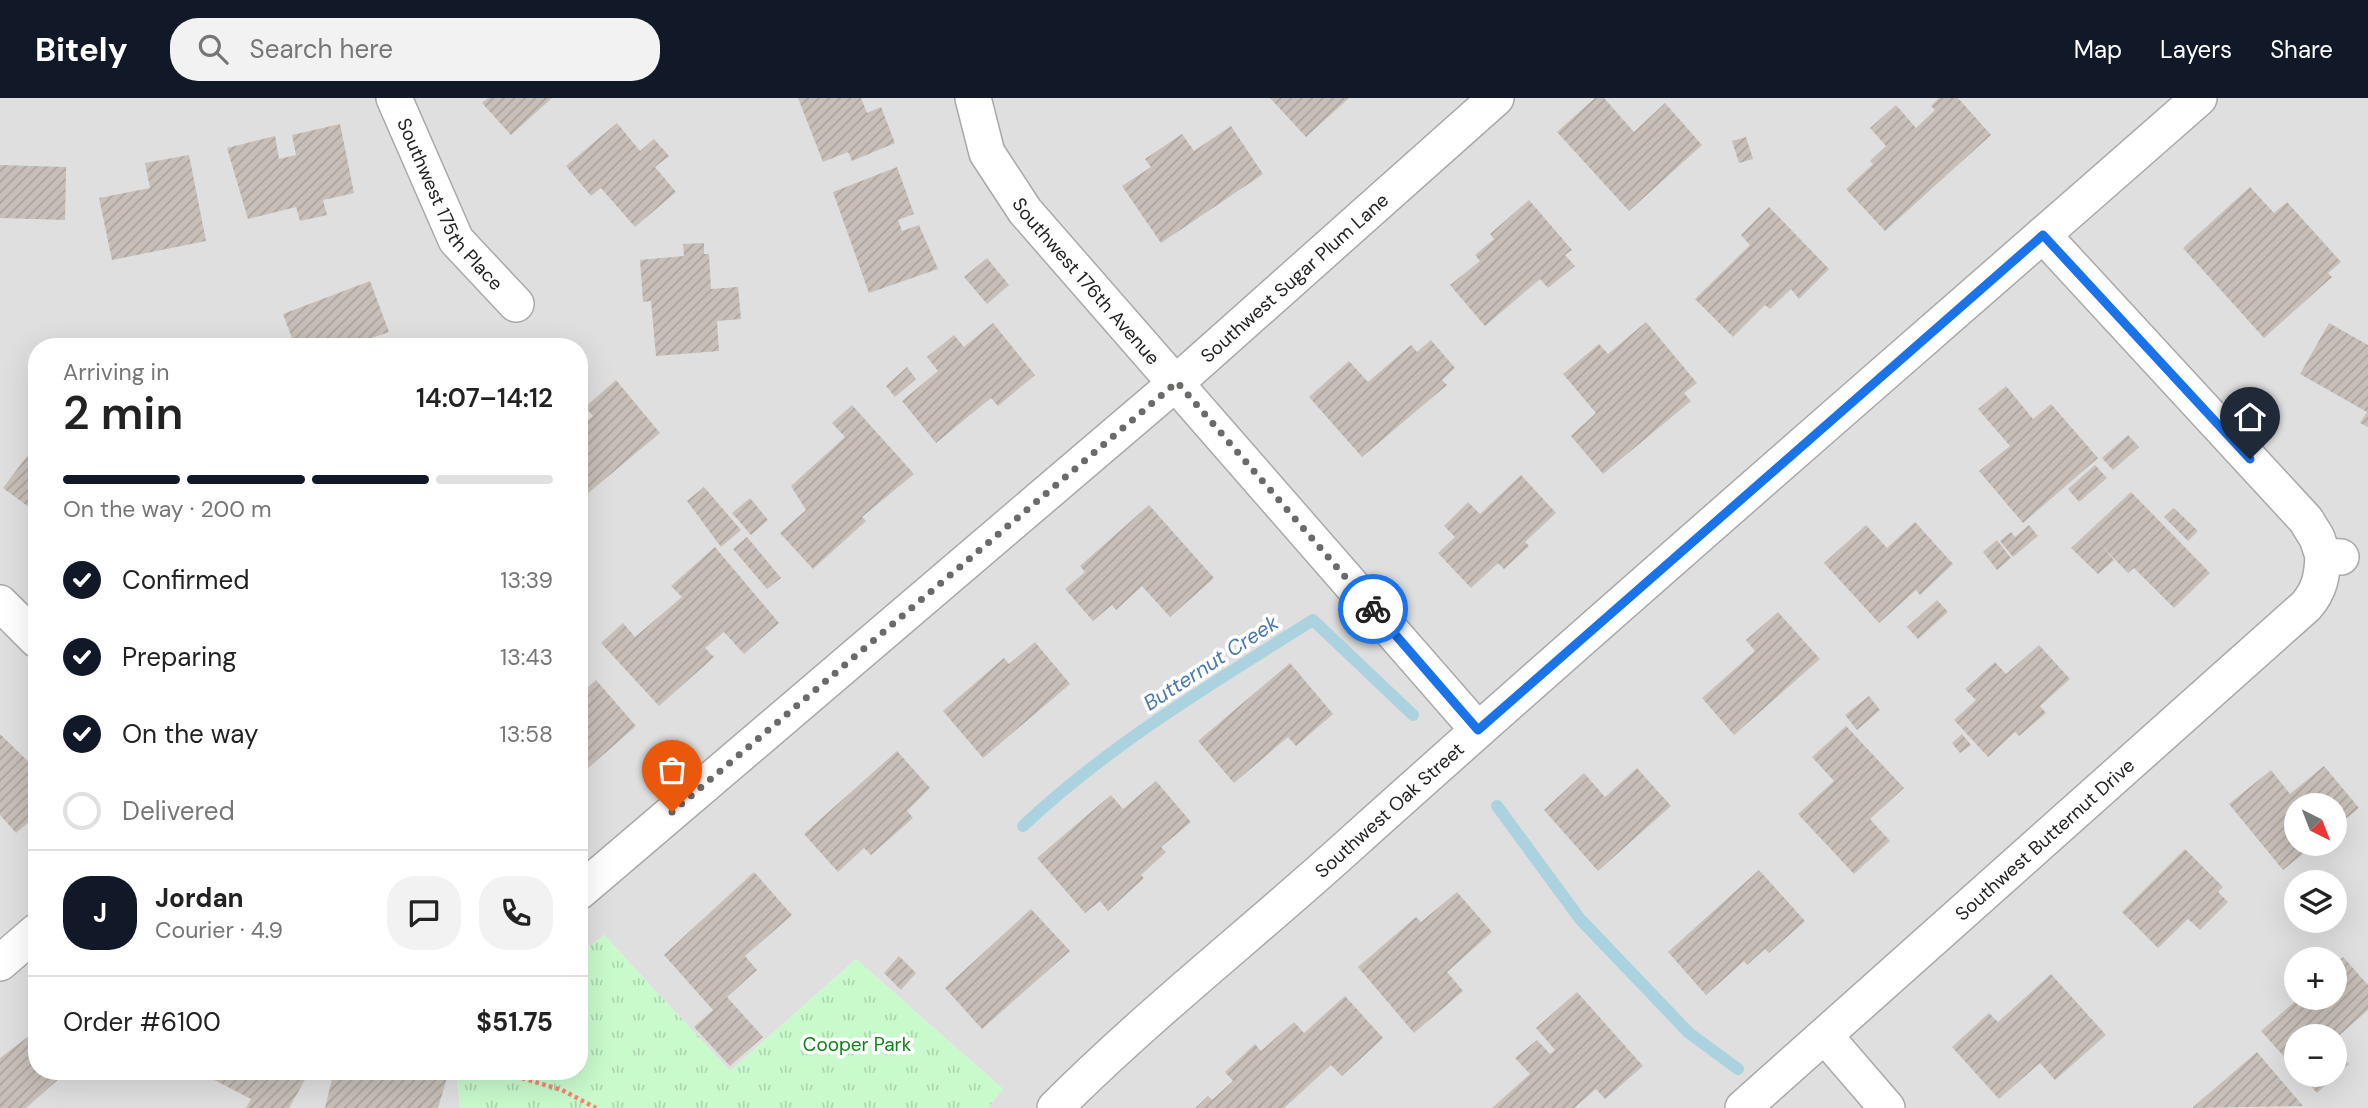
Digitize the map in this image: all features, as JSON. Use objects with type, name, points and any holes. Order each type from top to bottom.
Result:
[{"type":"street","name":"Southwest 175th Place","points":[[394,98],[456,240],[516,304]]},
{"type":"street","name":"Southwest 176th Avenue","points":[[973,98],[987,153],[1017,200],[1478,730]]},
{"type":"street","name":"Southwest Sugar Plum Lane","points":[[588,884],[1177,382],[1496,98]]},
{"type":"street","name":"Southwest Oak Street","points":[[1055,1108],[1106,1056],[1275,913],[1478,730],[2199,98]]},
{"type":"street","name":"Southwest Butternut Drive","points":[[1743,1108],[2306,606],[2332,556],[2306,520],[2043,235]]},
{"type":"street","points":[[0,603],[28,631]]},
{"type":"street","points":[[0,963],[28,939]]},
{"type":"street","points":[[1825,1036],[1888,1108]]},
{"type":"path","points":[[529,1080],[562,1090],[596,1108]]},
{"type":"shaded area","points":[[0,98],[2368,98],[2368,1108],[988,1108],[1003,1089],[856,959],[730,1071],[604,935],[588,947],[588,338],[28,338],[28,1080],[457,1080],[460,1108],[0,1108]]},
{"type":"green space","name":"Cooper Park","points":[[604,935],[730,1071],[856,959],[1003,1089],[988,1108],[460,1108],[457,1080],[588,1080],[588,947]]},
{"type":"building","points":[[488,98],[552,98],[511,135],[482,103]]},
{"type":"building","points":[[798,98],[861,98],[867,113],[881,107],[895,143],[852,161],[848,152],[823,162]]},
{"type":"building","points":[[1270,98],[1349,98],[1306,137]]},
{"type":"building","points":[[1595,98],[1604,98],[1634,132],[1665,103],[1702,145],[1629,211],[1557,132]]},
{"type":"building","points":[[1939,98],[1958,98],[1991,135],[1885,231],[1846,189],[1873,164],[1870,161],[1886,146],[1870,128],[1896,105],[1916,128],[1935,110],[1931,106]]},
{"type":"building","points":[[617,123],[640,151],[654,139],[669,156],[655,167],[676,192],[635,227],[601,188],[591,196],[566,166]]},
{"type":"building","points":[[340,124],[354,193],[323,200],[327,215],[300,221],[296,207],[248,219],[227,148],[275,136],[279,159],[296,155],[292,135]]},
{"type":"building","points":[[1231,126],[1263,174],[1161,243],[1122,186],[1151,167],[1145,159],[1182,134],[1194,151]]},
{"type":"building","points":[[1746,137],[1753,159],[1739,163],[1732,141]]},
{"type":"building","points":[[189,155],[206,241],[112,260],[99,198],[150,188],[145,163]]},
{"type":"building","points":[[0,165],[66,167],[65,220],[0,218]]},
{"type":"building","points":[[897,167],[914,214],[898,220],[902,231],[919,225],[938,269],[869,293],[833,192]]},
{"type":"building","points":[[2250,187],[2274,213],[2287,202],[2341,262],[2328,273],[2332,277],[2264,338],[2183,248]]},
{"type":"building","points":[[1529,200],[1572,250],[1565,255],[1575,266],[1548,288],[1540,279],[1485,326],[1450,285],[1480,261],[1475,255],[1494,239],[1490,234]]},
{"type":"building","points":[[1769,207],[1829,269],[1799,299],[1791,289],[1770,309],[1765,305],[1733,337],[1695,299],[1750,245],[1741,235]]},
{"type":"building","points":[[704,243],[704,254],[709,254],[711,289],[738,287],[741,319],[717,321],[719,351],[656,356],[651,301],[643,302],[640,260],[684,256],[683,244]]},
{"type":"building","points":[[987,258],[1009,285],[987,304],[964,277]]},
{"type":"building","points":[[370,281],[389,332],[372,338],[292,338],[283,314]]},
{"type":"building","points":[[1646,322],[1697,383],[1684,393],[1691,401],[1603,474],[1571,436],[1596,413],[1563,374],[1599,344],[1608,354]]},
{"type":"building","points":[[993,323],[1035,375],[998,406],[991,398],[936,443],[902,401],[938,371],[927,357],[954,335],[964,347]]},
{"type":"building","points":[[2329,323],[2368,345],[2368,427],[2360,423],[2367,412],[2300,374]]},
{"type":"building","points":[[1431,340],[1455,368],[1442,380],[1447,385],[1362,457],[1309,397],[1349,361],[1368,382],[1411,345],[1417,352]]},
{"type":"building","points":[[907,367],[916,379],[895,397],[886,386]]},
{"type":"building","points":[[616,380],[660,433],[588,493],[588,420],[593,416],[588,410],[588,404]]},
{"type":"building","points":[[2006,386],[2033,419],[2051,404],[2098,458],[2023,523],[1979,471],[2010,446],[1978,409]]},
{"type":"building","points":[[852,405],[914,474],[862,517],[866,521],[813,569],[780,533],[806,510],[791,486],[845,437],[832,423]]},
{"type":"building","points":[[2128,435],[2139,447],[2113,470],[2102,458]]},
{"type":"building","points":[[28,455],[28,506],[3,488]]},
{"type":"building","points":[[2095,465],[2107,478],[2079,502],[2068,489]]},
{"type":"building","points":[[1521,475],[1556,513],[1525,542],[1529,546],[1504,569],[1498,563],[1471,588],[1438,553],[1455,537],[1444,526],[1468,502],[1480,514]]},
{"type":"building","points":[[704,487],[741,530],[721,547],[687,501]]},
{"type":"building","points":[[2131,492],[2210,573],[2174,608],[2134,568],[2128,573],[2100,544],[2114,560],[2098,574],[2071,548]]},
{"type":"building","points":[[750,498],[768,520],[751,535],[732,513]]},
{"type":"building","points":[[1149,505],[1214,578],[1170,617],[1142,586],[1116,610],[1112,605],[1093,621],[1065,589],[1085,572],[1080,566]]},
{"type":"building","points":[[2174,508],[2198,531],[2188,541],[2164,517]]},
{"type":"building","points":[[1915,522],[1953,564],[1920,595],[1916,590],[1879,623],[1824,563],[1866,525],[1887,548]]},
{"type":"building","points":[[2029,525],[2038,536],[2013,557],[2000,541],[2011,532],[2015,537]]},
{"type":"building","points":[[747,537],[781,578],[767,589],[733,549]]},
{"type":"building","points":[[1997,540],[2011,558],[1997,570],[1983,552]]},
{"type":"building","points":[[715,547],[779,623],[744,654],[724,632],[705,648],[714,657],[659,706],[601,643],[623,623],[635,637],[682,597],[671,586]]},
{"type":"building","points":[[1937,600],[1948,612],[1918,639],[1907,627]]},
{"type":"building","points":[[1778,612],[1820,659],[1734,735],[1702,698],[1755,651],[1746,640]]},
{"type":"building","points":[[1035,642],[1070,684],[983,758],[943,711],[1004,658],[1009,664]]},
{"type":"building","points":[[2039,645],[2070,679],[2040,706],[2046,713],[2019,736],[2015,732],[1988,757],[1954,720],[1976,700],[1965,689],[1995,662],[2006,674]]},
{"type":"building","points":[[1290,663],[1333,714],[1296,746],[1288,737],[1234,783],[1198,741]]},
{"type":"building","points":[[596,680],[636,726],[588,768],[588,687]]},
{"type":"building","points":[[1869,696],[1880,710],[1857,730],[1845,715]]},
{"type":"building","points":[[1846,726],[1904,788],[1870,819],[1890,841],[1854,874],[1798,814],[1834,781],[1812,757]]},
{"type":"building","points":[[0,734],[28,761],[28,823],[16,833],[0,815]]},
{"type":"building","points":[[1962,734],[1971,745],[1960,753],[1952,743]]},
{"type":"building","points":[[897,751],[930,788],[907,811],[913,818],[871,855],[864,848],[838,872],[804,834]]},
{"type":"building","points":[[2324,766],[2346,793],[2291,793]]},
{"type":"building","points":[[1637,768],[1671,806],[1598,871],[1544,810],[1584,773],[1605,797]]},
{"type":"building","points":[[2271,770],[2289,793],[2284,793],[2284,856],[2300,856],[2283,870],[2229,804]]},
{"type":"building","points":[[1156,781],[1191,822],[1161,847],[1166,852],[1141,875],[1144,878],[1108,911],[1100,901],[1085,913],[1037,858],[1111,795],[1123,809]]},
{"type":"building","points":[[2347,794],[2359,808],[2347,818]]},
{"type":"building","points":[[2185,849],[2223,887],[2218,892],[2228,902],[2200,930],[2188,919],[2158,948],[2122,912]]},
{"type":"building","points":[[1759,870],[1805,921],[1769,953],[1765,949],[1747,965],[1744,961],[1706,995],[1668,952]]},
{"type":"building","points":[[754,872],[792,915],[745,956],[757,970],[727,997],[763,1037],[730,1066],[694,1027],[713,1010],[664,955]]},
{"type":"building","points":[[1457,892],[1492,932],[1447,972],[1463,991],[1414,1033],[1358,967],[1416,917],[1421,922]]},
{"type":"building","points":[[1031,909],[1070,951],[982,1029],[945,988]]},
{"type":"building","points":[[899,956],[916,973],[901,990],[884,973]]},
{"type":"building","points":[[2347,961],[2368,985],[2368,1010],[2347,1029],[2347,1024],[2284,1024],[2284,1057],[2261,1031],[2285,1010],[2347,1010]]},
{"type":"building","points":[[2051,974],[2106,1035],[2055,1080],[2040,1063],[1999,1099],[1952,1047],[1989,1013],[1998,1022]]},
{"type":"building","points":[[1577,992],[1643,1066],[1605,1099],[1596,1089],[1574,1108],[1492,1108],[1530,1074],[1515,1058],[1537,1040],[1550,1054],[1555,1050],[1536,1028]]},
{"type":"building","points":[[1345,996],[1383,1038],[1342,1076],[1331,1065],[1284,1108],[1195,1108],[1208,1096],[1212,1100],[1233,1081],[1225,1072],[1255,1044],[1261,1051],[1294,1022],[1304,1033]]},
{"type":"building","points":[[28,1037],[28,1080],[58,1080],[26,1108],[0,1108],[0,1058]]},
{"type":"building","points":[[2257,1052],[2284,1087],[2303,1106],[2192,1108]]},
{"type":"building","points":[[214,1080],[305,1080],[289,1108],[246,1108],[251,1099]]},
{"type":"building","points":[[332,1080],[446,1080],[438,1108],[325,1108]]},
{"type":"building","points":[[2312,1087],[2324,1087],[2317,1093]]},
{"type":"waterway","name":"Butternut Creek","points":[[1023,826],[1056,796],[1127,741],[1200,691],[1313,620],[1413,715]]},
{"type":"waterway","name":"Butternut Creek","points":[[1497,806],[1580,919],[1689,1033],[1738,1069]]},
{"type":"way so far","points":[[672,812],[1177,382],[1373,609]]},
{"type":"route","points":[[1373,609],[1478,730],[2043,235],[2250,459]]}]
